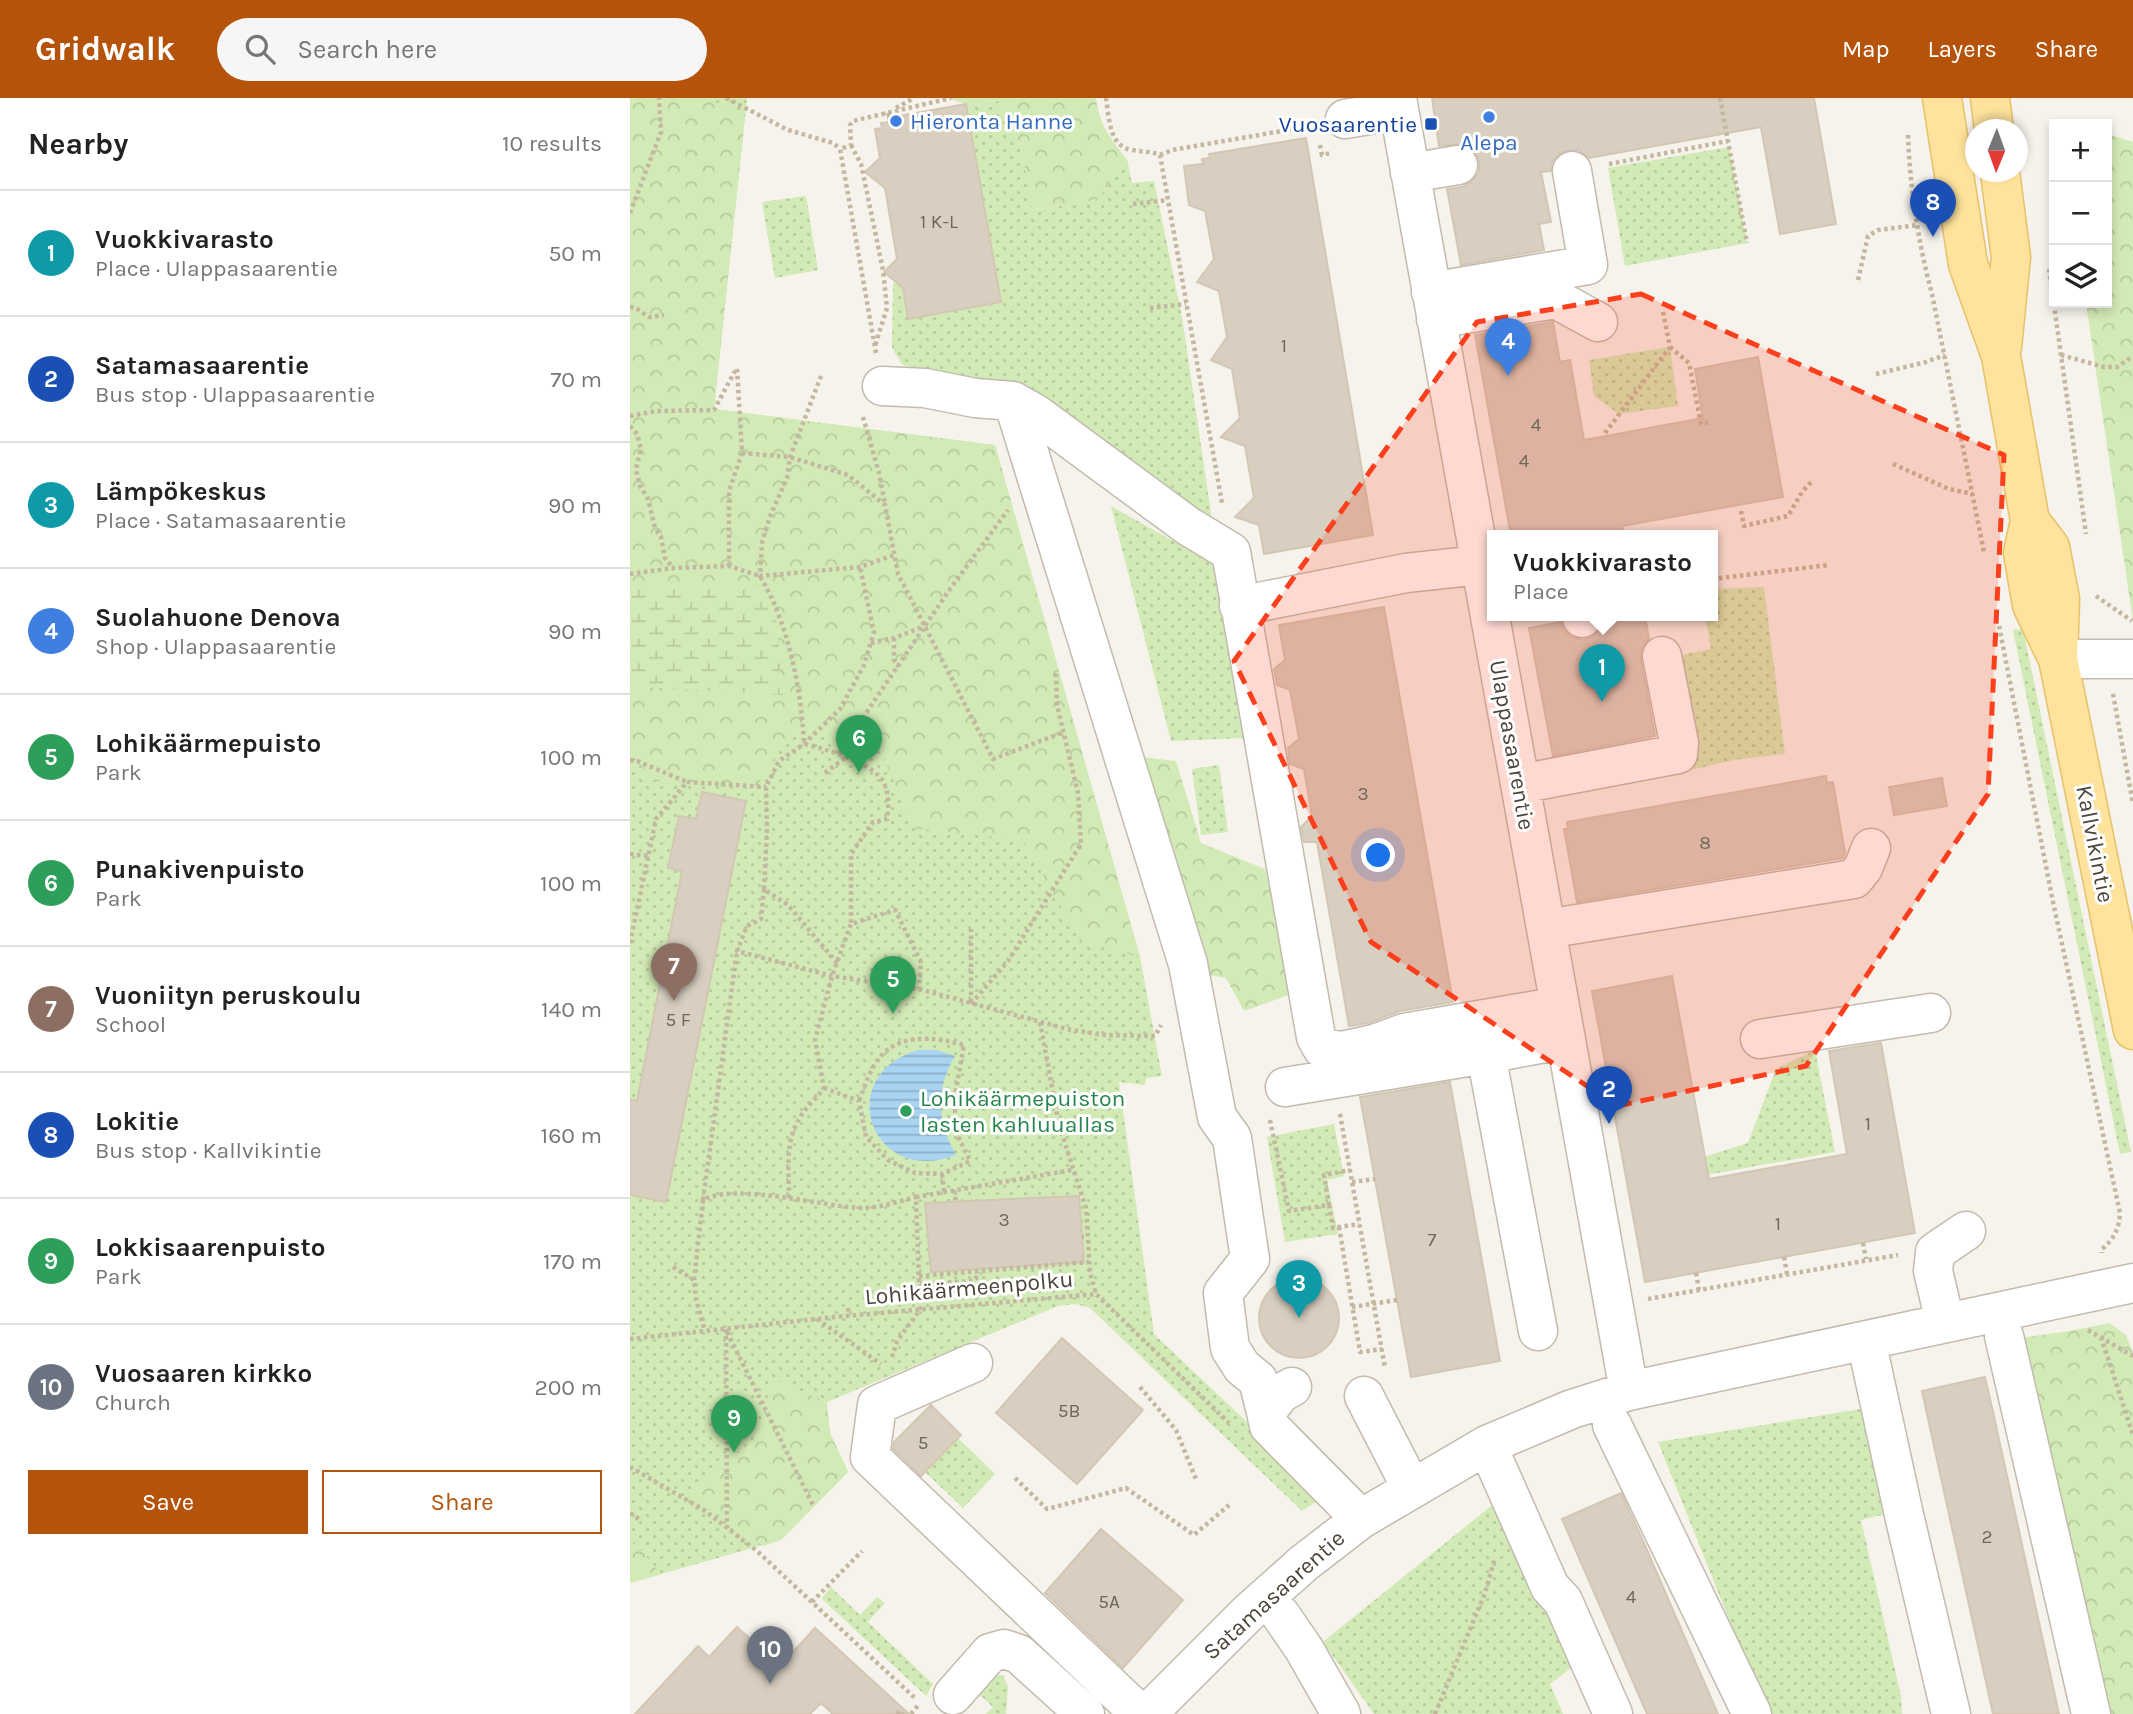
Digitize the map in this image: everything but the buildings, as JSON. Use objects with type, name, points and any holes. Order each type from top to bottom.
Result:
[{"type":"main road","name":"Kallvikintie","points":[[1942,98],[1968,264],[2001,356],[2030,521],[2022,553],[2032,605],[2058,659],[2133,1030]]},
{"type":"main road","points":[[1990,98],[1993,119]]},
{"type":"main road","name":"Kallvikintie","points":[[2001,182],[2011,257],[2001,356]]},
{"type":"street","points":[[1330,122],[1398,104]]},
{"type":"street","name":"Ulappasaarentie","points":[[1398,104],[1487,600]]},
{"type":"street","points":[[1410,173],[1458,165]]},
{"type":"street","points":[[1433,306],[1588,265],[1572,171]]},
{"type":"street","points":[[1433,306],[1556,299],[1598,322]]},
{"type":"street","points":[[872,395],[925,388],[975,398],[1013,401],[1036,414],[1188,526],[1231,552],[1316,1037],[1322,1048],[1341,1051],[1374,1044],[1404,1033],[1563,1023]]},
{"type":"street","points":[[1013,401],[1188,964],[1217,1117],[1231,1138],[1250,1259],[1223,1293],[1230,1348],[1242,1367],[1258,1380],[1269,1426],[1361,1519]]},
{"type":"street","points":[[1239,606],[1406,573],[1480,565]]},
{"type":"street","name":"Ulappasaarentie","points":[[1491,621],[1629,1391]]},
{"type":"street","points":[[1520,784],[1678,754],[1679,743],[1662,656]]},
{"type":"street","points":[[2058,659],[2133,659]]},
{"type":"street","points":[[1546,929],[1854,879],[1863,868],[1871,848]]},
{"type":"street","points":[[1760,1039],[1931,1013]]},
{"type":"street","points":[[1277,1101],[1333,1079],[1486,1054],[1563,1023]]},
{"type":"street","points":[[1486,1054],[1538,1331]]},
{"type":"street","points":[[1945,1322],[1933,1271],[1936,1252],[1966,1231]]},
{"type":"street","name":"Satamasaarentie","points":[[1159,1709],[1248,1613],[1304,1563],[1361,1519],[1412,1489],[1492,1456],[1572,1409],[1629,1391],[1869,1351],[1945,1322],[2133,1283]]},
{"type":"street","points":[[2004,1336],[2091,1714]]},
{"type":"street","points":[[1869,1351],[1951,1714]]},
{"type":"street","points":[[973,1363],[899,1380],[877,1405],[870,1457],[1159,1709]]},
{"type":"street","points":[[1375,1386],[1412,1489]]},
{"type":"street","points":[[1612,1425],[1752,1714]]},
{"type":"street","points":[[1492,1456],[1550,1587],[1563,1601],[1613,1714]]},
{"type":"street","points":[[1280,1614],[1304,1649],[1341,1714]]},
{"type":"street","points":[[933,1702],[990,1653],[1004,1650],[1020,1654],[1086,1714]]},
{"type":"path","points":[[630,213],[661,132],[659,98]]},
{"type":"path","points":[[726,98],[788,130],[833,143],[840,149],[875,346],[872,395],[885,505],[898,574],[993,759],[1064,732]]},
{"type":"path","points":[[893,110],[914,98]]},
{"type":"path","points":[[875,346],[887,308],[883,270],[861,164],[851,145],[849,125],[853,121],[883,112],[951,98]]},
{"type":"path","points":[[1106,98],[1111,129],[1117,143],[1129,150],[1149,151],[1160,155],[1172,150],[1330,122]]},
{"type":"path","points":[[1720,98],[1747,243]]},
{"type":"path","points":[[883,112],[884,116],[893,114],[894,117]]},
{"type":"path","points":[[1907,130],[1909,167],[1923,259],[1986,561]]},
{"type":"path","points":[[1572,171],[1728,141]]},
{"type":"path","points":[[840,149],[851,145]]},
{"type":"path","points":[[1160,155],[1231,552]]},
{"type":"path","points":[[1133,204],[1168,200]]},
{"type":"path","points":[[1858,280],[1868,236],[1878,230],[1918,225]]},
{"type":"path","points":[[2048,261],[2088,544]]},
{"type":"path","points":[[1150,308],[1186,304]]},
{"type":"path","points":[[630,307],[649,317],[664,314]]},
{"type":"path","points":[[1663,312],[1670,347],[1689,363],[1701,424],[1710,422]]},
{"type":"path","points":[[1605,433],[1670,347]]},
{"type":"path","points":[[1876,374],[1945,355]]},
{"type":"path","points":[[2061,355],[2104,367],[2117,367],[2133,356]]},
{"type":"path","points":[[630,416],[656,411],[714,410],[737,368],[741,453],[729,491],[729,566]]},
{"type":"path","points":[[804,744],[802,707],[788,647],[774,599],[760,576],[762,542],[787,478],[790,457],[821,376]]},
{"type":"path","points":[[630,426],[637,434],[641,449],[636,469],[640,486],[648,499],[665,558],[673,568]]},
{"type":"path","points":[[741,453],[790,457],[848,475],[885,505]]},
{"type":"path","points":[[1893,464],[1949,489],[1973,494]]},
{"type":"path","points":[[839,753],[1035,472]]},
{"type":"path","points":[[1741,511],[1744,526],[1788,516],[1802,492],[1813,480]]},
{"type":"path","points":[[630,575],[673,568],[729,566],[760,576],[860,567],[894,555]]},
{"type":"path","points":[[1718,578],[1829,565]]},
{"type":"path","points":[[705,1331],[694,1280],[737,951],[747,926],[761,919],[767,828],[766,787],[779,761],[804,744],[840,709],[864,665],[874,632],[860,567]]},
{"type":"path","points":[[2095,595],[2133,622]]},
{"type":"path","points":[[1997,615],[2053,902],[2120,1213],[2116,1233],[2102,1249]]},
{"type":"path","points":[[871,643],[926,626]]},
{"type":"path","points":[[894,638],[894,660],[899,667]]},
{"type":"path","points":[[971,1004],[1008,961],[1081,844],[1078,793],[1057,705],[1056,668]]},
{"type":"path","points":[[2114,700],[2133,803]]},
{"type":"path","points":[[804,744],[839,753],[872,771],[883,782],[889,806],[887,819],[873,822],[851,853],[851,924],[832,976],[816,1040],[824,1088]]},
{"type":"path","points":[[825,773],[846,757]]},
{"type":"path","points":[[630,760],[687,782],[766,787]]},
{"type":"path","points":[[630,943],[656,819],[687,782]]},
{"type":"path","points":[[630,854],[648,856]]},
{"type":"path","points":[[764,890],[788,905],[837,963]]},
{"type":"path","points":[[851,924],[895,910],[921,962],[919,989]]},
{"type":"path","points":[[971,929],[971,1004]]},
{"type":"path","points":[[737,951],[832,976],[919,989],[1071,1030],[1106,1035],[1155,1036],[1176,1005],[1194,996]]},
{"type":"path","points":[[1040,1022],[1059,1125],[1086,1208],[1089,1262],[1096,1294]]},
{"type":"path","points":[[941,1038],[964,1045],[954,1101],[957,1134],[970,1161],[942,1174],[915,1172],[888,1160],[866,1137],[859,1101],[869,1076],[882,1055],[906,1040],[941,1038]]},
{"type":"path","points":[[1333,1079],[1382,1349],[1375,1386]]},
{"type":"path","points":[[824,1088],[859,1101]]},
{"type":"path","points":[[789,1198],[788,1145],[793,1129],[804,1110],[824,1088]]},
{"type":"path","points":[[1277,1101],[1289,1211],[1329,1205]]},
{"type":"path","points":[[703,1200],[714,1194],[789,1198],[830,1206],[867,1208],[1072,1170]]},
{"type":"path","points":[[1350,1170],[1324,1175],[1333,1228],[1359,1224]]},
{"type":"path","points":[[942,1174],[944,1192]]},
{"type":"path","points":[[1352,1182],[1375,1179]]},
{"type":"path","points":[[954,1190],[956,1202]]},
{"type":"path","points":[[899,1380],[897,1341],[920,1310],[916,1197]]},
{"type":"path","points":[[1339,1227],[1360,1352],[1382,1349]]},
{"type":"path","points":[[1087,1231],[1083,1237],[1088,1243]]},
{"type":"path","points":[[1863,1243],[1866,1259]]},
{"type":"path","points":[[1613,1304],[1866,1259],[1936,1252]]},
{"type":"path","points":[[1784,1257],[1787,1274]]},
{"type":"path","points":[[919,1276],[1089,1262]]},
{"type":"path","points":[[673,1267],[694,1280]]},
{"type":"path","points":[[920,1284],[973,1281],[982,1272]]},
{"type":"path","points":[[1696,1273],[1699,1290]]},
{"type":"path","name":"Lohikäärmeenpolku","points":[[630,1339],[1096,1294],[1264,1408]]},
{"type":"path","points":[[1352,1307],[1396,1300]]},
{"type":"path","points":[[848,1308],[849,1316]]},
{"type":"path","points":[[817,1319],[899,1380]]},
{"type":"path","points":[[726,1329],[814,1507]]},
{"type":"path","points":[[726,1329],[727,1528]]},
{"type":"path","points":[[2084,1329],[2133,1356]]},
{"type":"path","points":[[2101,1337],[2133,1435]]},
{"type":"path","points":[[1140,1387],[1176,1430],[1196,1479]]},
{"type":"path","points":[[630,1467],[704,1510],[933,1702],[911,1714]]},
{"type":"path","points":[[1015,1478],[1047,1508],[1126,1488],[1194,1535],[1229,1505]]},
{"type":"path","points":[[630,1513],[639,1519]]},
{"type":"path","points":[[812,1602],[862,1551]]},
{"type":"path","points":[[1435,1714],[1485,1593],[1497,1553]]},
{"type":"path","points":[[897,1714],[900,1711],[903,1714]]},
{"type":"highlighted area","points":[[1641,294],[2004,455],[1988,794],[1806,1066],[1617,1106],[1371,942],[1234,661],[1477,322]]},
{"type":"green space","points":[[630,98],[747,98],[714,409],[995,445],[1140,957],[1162,1076],[1147,1078],[1144,1085],[1119,1082],[1154,1334],[1325,1496],[1302,1511],[1090,1308],[1076,1304],[1058,1306],[827,1402],[830,1433],[848,1472],[781,1540],[630,1583]]},
{"type":"green space","points":[[630,98],[709,98],[745,118],[714,409],[995,445],[1140,957],[1081,942],[1023,840],[913,828],[873,731],[790,734],[755,789],[643,780],[644,756],[630,756],[630,686],[782,695],[773,585],[645,589],[630,579]]},
{"type":"green space","points":[[948,98],[1096,98],[1107,131],[1127,159],[1097,200],[1032,210],[1022,150],[999,101],[966,104]]},
{"type":"green space","points":[[999,101],[1022,150],[1033,210],[1097,200],[1127,159],[1132,183],[1154,181],[1182,317],[1212,520],[926,378],[902,364],[892,348],[893,283],[901,281],[909,319],[1001,302],[966,104]]},
{"type":"green space","points":[[2112,136],[2133,142],[2133,621],[2087,308],[2112,308]]},
{"type":"green space","points":[[1729,147],[1747,243],[1625,266],[1608,168]]},
{"type":"green space","points":[[806,196],[818,270],[775,278],[762,202]]},
{"type":"green space","points":[[1670,347],[1678,406],[1619,414],[1594,396],[1589,360]]},
{"type":"green space","points":[[1111,506],[1216,565],[1245,738],[1171,741]]},
{"type":"green space","points":[[630,579],[645,589],[773,585],[783,695],[630,686]]},
{"type":"green space","points":[[1764,587],[1785,754],[1734,760],[1674,774],[1667,658],[1711,649],[1706,621],[1718,621],[1718,589]]},
{"type":"green space","points":[[2023,629],[2131,1152],[2120,1154],[2013,630]]},
{"type":"green space","points":[[1141,757],[1176,761],[1201,843],[1265,869],[1294,993],[1244,1011],[1226,978],[1208,975]]},
{"type":"green space","points":[[1219,765],[1228,832],[1201,835],[1192,769]]},
{"type":"green space","points":[[1815,1050],[1835,1152],[1700,1176],[1697,1159],[1748,1143],[1776,1069]]},
{"type":"green space","points":[[1334,1124],[1344,1176],[1327,1180],[1338,1234],[1285,1242],[1267,1137]]},
{"type":"green space","points":[[2109,1323],[2126,1335],[2133,1353],[2133,1714],[2099,1714],[2012,1339]]},
{"type":"green space","points":[[770,1377],[826,1402],[830,1433],[848,1472],[781,1540],[763,1546],[693,1497],[712,1472],[752,1442],[768,1400]]},
{"type":"green space","points":[[1867,1408],[1886,1514],[1861,1520],[1901,1696],[1902,1714],[1767,1714],[1658,1442]]},
{"type":"green space","points":[[958,1438],[995,1474],[963,1508],[925,1472]]},
{"type":"green space","points":[[1502,1497],[1575,1665],[1550,1684],[1563,1714],[1374,1714],[1323,1642]]},
{"type":"green space","points":[[630,1542],[637,1545],[661,1574],[630,1583]]},
{"type":"green space","points":[[831,1587],[860,1615],[877,1597],[885,1603],[868,1622],[933,1684],[926,1696],[823,1600]]},
{"type":"green space","points":[[998,1675],[1003,1675],[1008,1687],[1006,1714],[986,1714],[993,1707],[979,1694]]},
{"type":"water","name":"Lohikäärmepuiston lasten kahluuallas","points":[[918,1050],[937,1050],[955,1056],[944,1081],[941,1106],[945,1130],[956,1155],[927,1161],[902,1156],[884,1143],[873,1125],[870,1103],[875,1082],[891,1063]]},
{"type":"place","name":"Alepa","points":[[1489,117]]},
{"type":"place","name":"Hieronta Hanne","points":[[896,121]]},
{"type":"place","name":"Vuosaarentie","points":[[1431,124]]},
{"type":"place","name":"Lokitie","points":[[1933,237]]},
{"type":"place","name":"Suolahuone Denova","points":[[1508,376]]},
{"type":"place","name":"Vuokkivarasto","points":[[1602,702]]},
{"type":"place","name":"Punakivenpuisto","points":[[859,773]]},
{"type":"place","name":"Vuoniityn peruskoulu","points":[[674,1001]]},
{"type":"place","name":"Lohikäärmepuisto","points":[[893,1014]]},
{"type":"place","name":"Lohikäärmepuiston lasten kahluuallas","points":[[906,1111]]},
{"type":"place","name":"Satamasaarentie","points":[[1609,1124]]},
{"type":"place","name":"Lämpökeskus","points":[[1299,1318]]},
{"type":"place","name":"Lokkisaarenpuisto","points":[[734,1453]]},
{"type":"place","name":"Vuosaaren kirkko","points":[[770,1684]]}]
